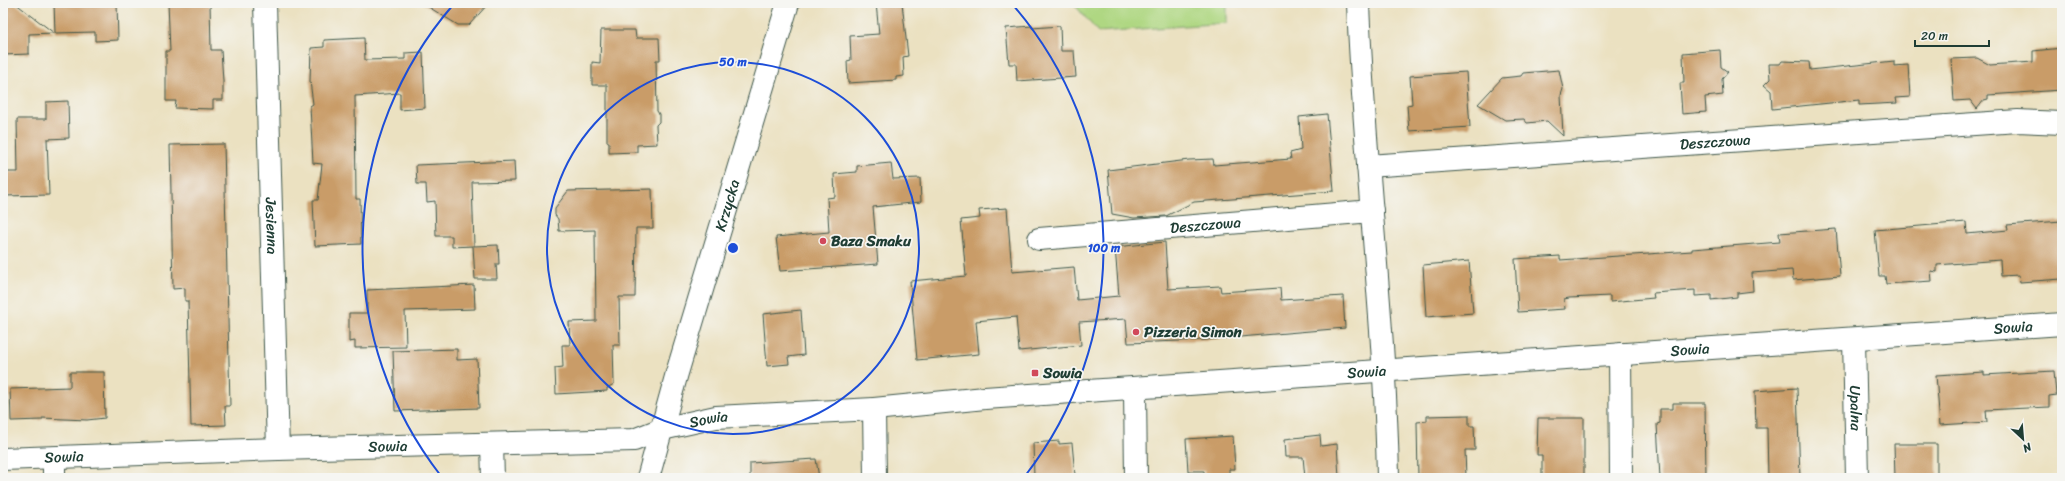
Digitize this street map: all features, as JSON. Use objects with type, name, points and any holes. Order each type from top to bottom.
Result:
[{"type":"street","name":"Jesienna","points":[[265,3],[278,449]]},
{"type":"street","name":"Krzycka","points":[[648,478],[788,3]]},
{"type":"street","points":[[1358,3],[1368,166],[1385,371],[1388,478]]},
{"type":"street","name":"Deszczowa","points":[[1368,166],[2018,120],[2062,123]]},
{"type":"street","name":"Deszczowa","points":[[1039,239],[1372,211]]},
{"type":"street","name":"Sowia","points":[[3,460],[54,468],[278,449],[634,440],[662,429],[702,419],[735,415],[874,409],[985,398],[1135,389],[2062,324]]},
{"type":"street","name":"Upalna","points":[[1854,338],[1857,478]]},
{"type":"street","points":[[1620,354],[1621,478]]},
{"type":"street","points":[[1135,389],[1136,478]]},
{"type":"street","points":[[874,409],[875,478]]},
{"type":"street","points":[[492,444],[493,478]]},
{"type":"green space","points":[[976,3],[1015,3],[975,6]]},
{"type":"green space","points":[[1073,3],[1227,3],[1227,23],[1098,32]]},
{"type":"building","points":[[3,3],[15,3],[54,33],[29,34],[29,54],[3,55]]},
{"type":"building","points":[[54,3],[117,3],[118,40],[95,41],[95,32],[55,33]]},
{"type":"building","points":[[168,3],[210,3],[211,50],[221,50],[223,81],[223,100],[213,100],[213,109],[175,108],[176,101],[166,101],[166,51],[170,51]]},
{"type":"building","points":[[422,3],[489,3],[469,25],[458,25]]},
{"type":"building","points":[[876,3],[902,3],[908,56],[903,57],[904,76],[896,77],[896,80],[848,83],[847,61],[851,60],[850,36],[879,34]]},
{"type":"building","points":[[1032,26],[1032,28],[1060,26],[1061,51],[1074,51],[1076,77],[1017,81],[1016,64],[1009,64],[1006,28]]},
{"type":"building","points":[[601,30],[635,30],[636,38],[659,38],[660,60],[656,60],[657,111],[659,114],[659,122],[656,125],[657,144],[637,145],[637,152],[609,153],[609,142],[607,142],[607,85],[592,85],[592,62],[600,63]]},
{"type":"building","points":[[364,38],[365,60],[405,59],[405,53],[423,52],[425,108],[400,110],[400,93],[355,96],[356,199],[360,199],[361,244],[315,246],[313,200],[318,200],[322,164],[313,163],[310,106],[313,104],[310,81],[311,48],[324,47],[324,40]]},
{"type":"building","points":[[2062,48],[2062,90],[1988,95],[1988,99],[1984,100],[1977,109],[1970,100],[1954,101],[1951,59],[1977,58],[1990,65],[2033,62],[2033,51]]},
{"type":"building","points":[[1720,50],[1721,67],[1728,72],[1722,79],[1723,95],[1705,97],[1706,112],[1682,114],[1680,83],[1684,83],[1683,53]]},
{"type":"building","points":[[1782,61],[1809,62],[1810,70],[1894,61],[1894,66],[1908,65],[1910,97],[1896,98],[1897,103],[1859,105],[1859,100],[1772,109],[1771,91],[1764,85],[1770,79],[1769,64],[1780,64]]},
{"type":"building","points":[[1559,70],[1563,89],[1561,95],[1563,136],[1547,121],[1527,123],[1524,119],[1505,120],[1478,104],[1502,78],[1521,76],[1523,73]]},
{"type":"building","points":[[1466,72],[1470,127],[1409,131],[1407,105],[1412,104],[1410,76]]},
{"type":"building","points":[[68,101],[69,138],[47,139],[49,195],[3,196],[3,172],[18,172],[17,119],[46,119],[46,102]]},
{"type":"building","points":[[1327,114],[1334,191],[1194,202],[1166,216],[1134,218],[1112,214],[1108,170],[1189,160],[1213,159],[1214,165],[1291,159],[1290,153],[1301,150],[1299,117]]},
{"type":"building","points":[[224,144],[230,406],[225,406],[226,425],[191,426],[188,301],[185,301],[185,288],[173,289],[170,145]]},
{"type":"building","points":[[514,161],[515,181],[472,182],[474,246],[498,245],[499,264],[496,264],[497,279],[475,279],[473,246],[452,247],[452,236],[436,236],[435,201],[427,202],[426,184],[417,184],[416,165]]},
{"type":"building","points":[[891,163],[893,179],[920,178],[921,202],[873,207],[878,264],[780,271],[776,237],[829,232],[827,198],[835,197],[834,174],[857,172],[857,166]]},
{"type":"building","points":[[652,189],[653,228],[636,228],[635,297],[619,297],[620,345],[613,345],[614,384],[607,388],[607,391],[556,394],[555,368],[563,367],[562,345],[570,345],[569,322],[596,321],[595,230],[559,231],[555,208],[568,191]]},
{"type":"building","points":[[1007,208],[1012,272],[1074,267],[1077,300],[1119,296],[1115,247],[1165,242],[1168,289],[1220,286],[1221,292],[1280,288],[1281,300],[1343,296],[1345,328],[1205,340],[1128,343],[1126,319],[1079,322],[1081,345],[1019,351],[1016,317],[976,321],[979,354],[917,360],[910,281],[966,276],[961,220],[980,218],[979,210]]},
{"type":"building","points":[[2062,221],[2062,279],[2020,282],[2019,275],[2001,276],[2000,260],[1937,265],[1937,272],[1931,271],[1932,281],[1886,284],[1885,276],[1879,276],[1875,230],[1966,222],[1967,234],[2008,230],[2007,225]]},
{"type":"building","points":[[1836,229],[1840,276],[1793,280],[1792,270],[1752,273],[1753,291],[1737,293],[1737,297],[1711,300],[1711,295],[1695,296],[1695,290],[1653,293],[1654,298],[1610,302],[1610,296],[1569,298],[1564,299],[1565,309],[1518,312],[1515,259],[1560,256],[1560,260],[1692,251],[1692,249],[1780,242],[1779,233]]},
{"type":"building","points":[[1469,261],[1473,313],[1426,317],[1423,265]]},
{"type":"building","points":[[474,285],[475,309],[405,311],[406,347],[355,348],[355,341],[349,342],[349,313],[367,313],[367,290]]},
{"type":"building","points":[[801,310],[804,355],[788,357],[789,364],[767,366],[763,314]]},
{"type":"building","points":[[457,349],[457,360],[477,359],[479,408],[395,411],[393,351]]},
{"type":"building","points":[[2054,371],[2056,395],[2049,396],[2049,407],[1986,410],[1987,422],[1940,425],[1936,375],[1984,372],[1984,375]]},
{"type":"building","points":[[70,372],[104,372],[105,418],[87,420],[42,418],[42,420],[11,421],[10,389],[70,387]]},
{"type":"building","points":[[1797,388],[1800,478],[1768,478],[1767,428],[1756,428],[1755,391]]},
{"type":"building","points":[[1673,403],[1705,403],[1706,478],[1660,478],[1657,424],[1660,423],[1660,409],[1673,409]]},
{"type":"building","points":[[1469,415],[1469,426],[1474,426],[1475,450],[1465,450],[1466,478],[1418,478],[1417,422],[1427,421],[1427,416]]},
{"type":"building","points":[[1538,418],[1584,418],[1584,478],[1542,478],[1542,455],[1537,455]]},
{"type":"building","points":[[1320,435],[1321,446],[1337,444],[1339,478],[1305,478],[1303,457],[1286,457],[1285,439]]},
{"type":"building","points":[[1233,436],[1235,469],[1229,469],[1229,475],[1204,476],[1204,471],[1188,471],[1186,439]]},
{"type":"building","points":[[1059,441],[1059,444],[1072,443],[1075,475],[1060,478],[1034,478],[1033,443]]},
{"type":"building","points":[[1894,444],[1937,444],[1937,478],[1895,478]]},
{"type":"building","points":[[816,459],[819,478],[750,478],[750,463]]},
{"type":"place","name":"Baza Smaku","points":[[823,241]]},
{"type":"place","name":"Pizzeria Simon","points":[[1136,332]]},
{"type":"place","name":"Sowia","points":[[1035,373]]}]
